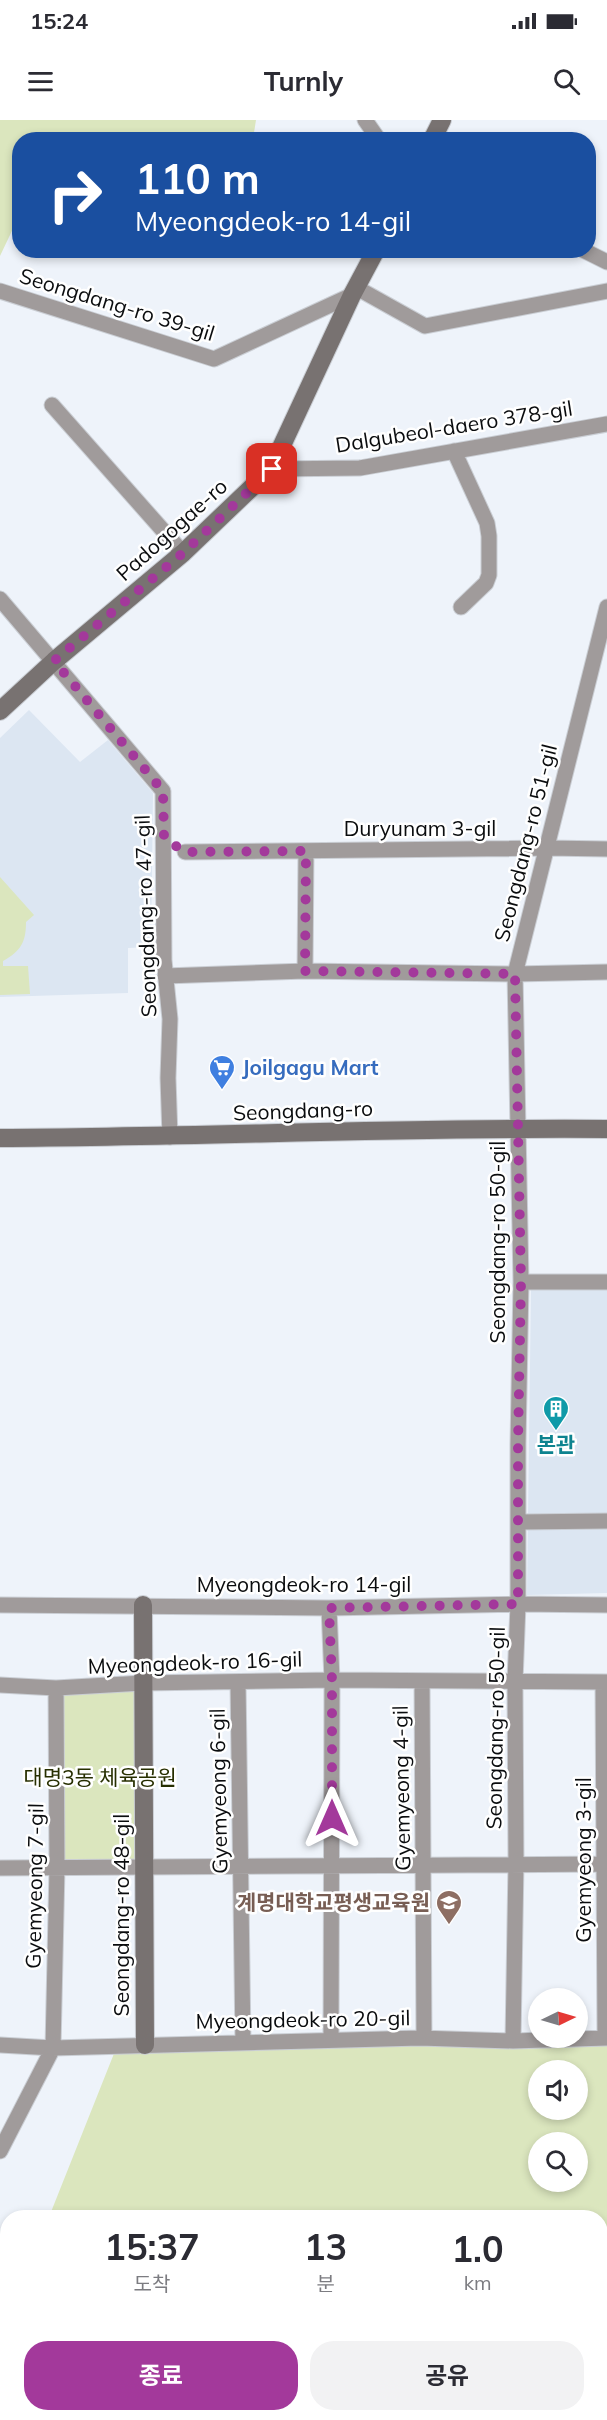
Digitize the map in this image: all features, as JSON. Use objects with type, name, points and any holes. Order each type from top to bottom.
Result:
[{"type":"street","name":"Padogogae-ro","points":[[0,711],[54,661],[183,553],[272,469],[372,258]]},
{"type":"street","name":"Seongdang-ro 39-gil","points":[[0,291],[214,360],[355,291]]},
{"type":"street","points":[[355,291],[425,326],[607,291]]},
{"type":"street","points":[[52,405],[183,553]]},
{"type":"street","name":"Dalgubeol-daero 378-gil","points":[[272,469],[360,468],[607,424]]},
{"type":"street","points":[[454,451],[487,523],[489,536],[489,575],[486,583],[461,607]]},
{"type":"street","name":"Seongdang-ro 47-gil","points":[[0,599],[163,791],[165,976],[170,1019],[168,1078],[170,1137]]},
{"type":"street","name":"Seongdang-ro 51-gil","points":[[518,1128],[515,974],[602,646],[607,607]]},
{"type":"street","points":[[164,838],[185,852],[165,870]]},
{"type":"street","name":"Duryunam 3-gil","points":[[185,852],[607,849]]},
{"type":"street","points":[[305,971],[306,851]]},
{"type":"street","points":[[165,976],[305,971],[515,974],[607,972]]},
{"type":"street","name":"Seongdang-ro","points":[[0,1138],[170,1137],[518,1128],[607,1129]]},
{"type":"street","name":"Seongdang-ro 50-gil","points":[[513,2040],[521,1282],[518,1128]]},
{"type":"street","points":[[521,1282],[607,1282]]},
{"type":"street","points":[[519,1522],[607,1521]]},
{"type":"street","name":"Myeongdeok-ro 14-gil","points":[[0,1605],[329,1608],[518,1604],[607,1605]]},
{"type":"street","name":"Seongdang-ro 48-gil","points":[[143,1605],[146,2045]]},
{"type":"street","points":[[329,1608],[332,1680],[330,2040]]},
{"type":"street","name":"Myeongdeok-ro 16-gil","points":[[0,1685],[56,1688],[143,1683],[332,1680],[605,1682]]},
{"type":"street","name":"Gyemyeong 6-gil","points":[[238,1682],[243,2043]]},
{"type":"street","name":"Gyemyeong 4-gil","points":[[422,1682],[424,2038]]},
{"type":"street","name":"Gyemyeong 3-gil","points":[[605,1682],[606,2038]]},
{"type":"street","name":"Gyemyeong 7-gil","points":[[53,2048],[57,1868],[56,1688]]},
{"type":"street","points":[[0,1868],[332,1864],[606,1864]]},
{"type":"street","name":"Myeongdeok-ro 20-gil","points":[[0,2045],[53,2048],[424,2038],[513,2040],[606,2038]]},
{"type":"street","points":[[0,2151],[53,2048]]},
{"type":"shaded area","points":[[29,710],[80,762],[108,740],[153,793],[151,947],[128,948],[128,993],[0,997],[0,738]]},
{"type":"shaded area","points":[[531,1289],[607,1289],[607,1593],[527,1595]]},
{"type":"green space","points":[[0,120],[256,120],[254,132],[12,132],[12,231],[0,256]]},
{"type":"green space","points":[[0,877],[34,915],[26,922],[25,935],[18,950],[3,961],[3,966],[28,966],[30,994],[0,995]]},
{"type":"green space","name":"대명3동 체육공원","points":[[143,1683],[144,1868],[57,1868],[56,1688]]},
{"type":"green space","points":[[588,2038],[607,2038],[607,2210],[52,2210],[117,2046],[528,2039],[528,2048],[588,2048]]},
{"type":"place","name":"Joilgagu Mart","points":[[222,1091]]},
{"type":"place","name":"본관","points":[[556,1432]]},
{"type":"place","name":"계명대학교평생교육원","points":[[449,1926]]},
{"type":"route","points":[[272,469],[183,553],[54,661],[163,791],[164,838],[185,852],[306,851],[305,971],[515,974],[521,1282],[518,1604],[329,1608],[332,1680],[332,1818]]}]
